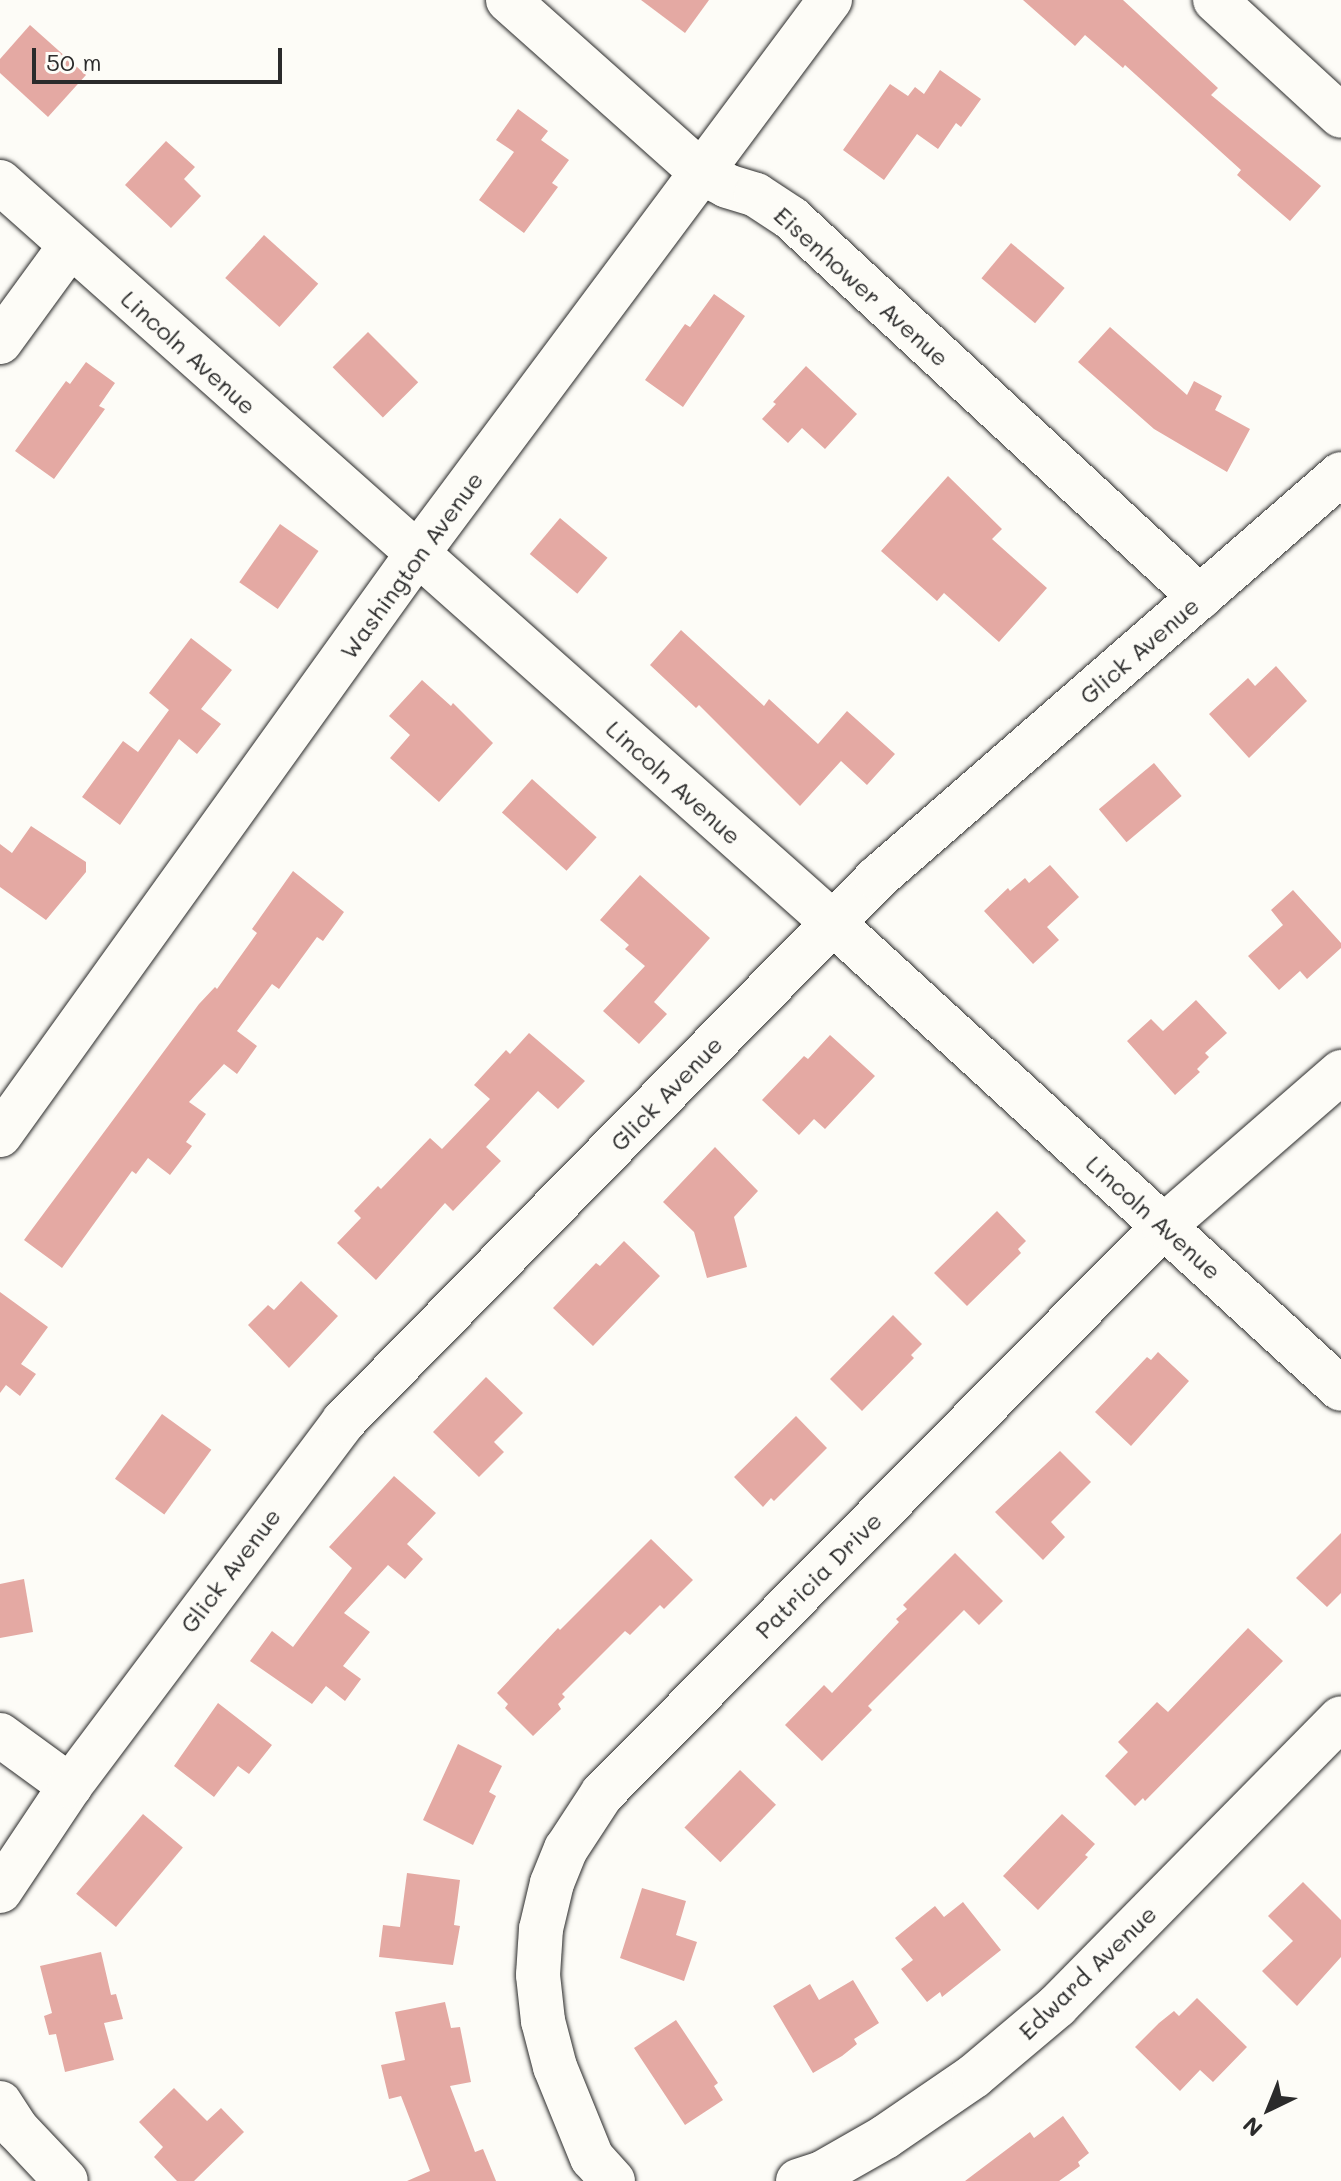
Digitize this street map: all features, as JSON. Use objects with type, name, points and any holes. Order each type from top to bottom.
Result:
[{"type":"street","name":"Eisenhower Avenue","points":[[508,0],[702,173],[727,186],[756,195],[791,218],[1200,597]]},
{"type":"street","name":"Washington Avenue","points":[[0,1135],[417,554],[830,0]]},
{"type":"street","points":[[1215,0],[1341,116]]},
{"type":"street","name":"Lincoln Avenue","points":[[0,182],[833,923],[1341,1389]]},
{"type":"street","points":[[0,342],[70,246]]},
{"type":"street","name":"Glick Avenue","points":[[0,1891],[70,1786],[343,1422],[877,878],[1341,474]]},
{"type":"street","name":"Patricia Drive","points":[[613,2181],[592,2158],[555,2067],[543,2021],[538,1975],[541,1929],[552,1883],[566,1849],[602,1794],[1164,1226],[1341,1072]]},
{"type":"street","name":"Edward Avenue","points":[[798,2181],[822,2173],[897,2128],[974,2076],[1057,2006],[1341,1718]]},
{"type":"street","points":[[0,1735],[70,1786]]},
{"type":"street","points":[[0,2103],[17,2129],[66,2181]]},
{"type":"building","points":[[641,0],[709,0],[685,33]]},
{"type":"building","points":[[1023,0],[1123,0],[1218,88],[1211,95],[1321,186],[1290,221],[1237,175],[1241,170],[1125,65],[1123,68],[1085,35],[1075,46]]},
{"type":"building","points":[[30,25],[86,75],[48,117],[0,73],[0,59]]},
{"type":"building","points":[[940,70],[981,99],[961,127],[956,123],[938,149],[917,134],[884,180],[843,150],[890,84],[908,96],[915,87],[924,94]]},
{"type":"building","points":[[518,109],[548,131],[541,140],[569,160],[552,183],[558,187],[524,233],[479,200],[514,152],[496,140]]},
{"type":"building","points":[[166,141],[195,167],[184,179],[201,196],[171,228],[125,185]]},
{"type":"building","points":[[264,235],[318,284],[279,327],[225,278]]},
{"type":"building","points":[[1011,243],[1065,288],[1035,323],[981,278]]},
{"type":"building","points":[[714,294],[745,316],[683,407],[645,380],[685,324],[690,327]]},
{"type":"building","points":[[1110,327],[1187,395],[1194,381],[1222,396],[1215,410],[1250,429],[1227,472],[1154,429],[1078,362]]},
{"type":"building","points":[[368,332],[418,382],[383,418],[333,367]]},
{"type":"building","points":[[86,362],[115,383],[99,406],[105,409],[54,479],[15,451],[66,381],[70,384]]},
{"type":"building","points":[[806,366],[857,414],[825,449],[802,428],[788,443],[762,419]]},
{"type":"building","points":[[948,476],[1002,529],[992,539],[1047,588],[999,642],[944,593],[937,601],[881,551]]},
{"type":"building","points":[[560,518],[607,558],[577,594],[530,554]]},
{"type":"building","points":[[280,524],[319,551],[278,609],[239,582]]},
{"type":"building","points":[[681,630],[764,706],[769,699],[818,744],[847,711],[895,754],[867,785],[841,761],[800,806],[699,705],[696,708],[650,665]]},
{"type":"building","points":[[191,638],[232,670],[201,709],[221,724],[197,754],[179,739],[120,825],[82,797],[123,741],[138,752],[169,710],[149,693]]},
{"type":"building","points":[[1276,666],[1307,701],[1249,758],[1209,714],[1248,678],[1255,686]]},
{"type":"building","points":[[422,680],[451,706],[453,703],[493,743],[439,802],[390,758],[410,735],[389,716]]},
{"type":"building","points":[[1154,763],[1182,796],[1126,842],[1099,809]]},
{"type":"building","points":[[532,779],[597,837],[567,871],[502,812]]},
{"type":"building","points":[[31,826],[86,862],[86,872],[46,920],[0,887],[0,844],[12,853]]},
{"type":"building","points":[[1050,865],[1079,897],[1047,927],[1059,940],[1033,964],[984,911],[1008,888],[1010,891],[1025,878],[1029,883]]},
{"type":"building","points":[[293,871],[344,912],[323,941],[317,937],[279,989],[272,984],[237,1031],[257,1046],[237,1074],[224,1064],[189,1102],[206,1114],[186,1142],[192,1146],[170,1175],[148,1158],[136,1174],[132,1171],[62,1268],[24,1240],[199,1004],[215,987],[217,989],[257,933],[252,929]]},
{"type":"building","points":[[640,875],[710,938],[654,1002],[667,1014],[639,1044],[603,1011],[645,966],[625,949],[629,945],[600,920]]},
{"type":"building","points":[[1293,890],[1341,943],[1341,948],[1307,979],[1300,971],[1279,990],[1248,956],[1283,925],[1271,910]]},
{"type":"building","points":[[1196,1000],[1227,1033],[1205,1053],[1209,1057],[1197,1069],[1200,1072],[1175,1095],[1127,1041],[1151,1019],[1163,1031]]},
{"type":"building","points":[[529,1033],[585,1081],[558,1109],[538,1091],[486,1147],[501,1161],[453,1211],[445,1203],[376,1280],[337,1243],[361,1218],[354,1211],[378,1186],[381,1189],[430,1138],[442,1149],[490,1099],[474,1085],[506,1050],[510,1054]]},
{"type":"building","points":[[830,1035],[875,1076],[825,1129],[814,1119],[799,1135],[762,1100],[804,1056],[808,1059]]},
{"type":"building","points":[[715,1147],[758,1191],[734,1217],[747,1267],[707,1278],[694,1232],[663,1202]]},
{"type":"building","points":[[997,1211],[1026,1241],[1018,1249],[1021,1253],[967,1306],[934,1273]]},
{"type":"building","points":[[624,1241],[660,1276],[593,1346],[553,1308],[596,1263],[600,1266]]},
{"type":"building","points":[[301,1281],[338,1316],[289,1368],[248,1325],[268,1305],[274,1310]]},
{"type":"building","points":[[0,1292],[48,1327],[21,1364],[36,1374],[20,1396],[6,1385],[0,1393]]},
{"type":"building","points":[[893,1315],[922,1344],[911,1355],[914,1358],[862,1411],[830,1379]]},
{"type":"building","points":[[1158,1352],[1189,1381],[1131,1446],[1095,1412],[1147,1357],[1151,1360]]},
{"type":"building","points":[[486,1377],[523,1413],[494,1442],[504,1452],[479,1477],[433,1432]]},
{"type":"building","points":[[162,1414],[211,1450],[164,1515],[115,1479]]},
{"type":"building","points":[[796,1416],[827,1448],[774,1501],[771,1498],[763,1507],[734,1477]]},
{"type":"building","points":[[1060,1451],[1091,1482],[1051,1522],[1065,1537],[1043,1560],[995,1512]]},
{"type":"building","points":[[394,1476],[436,1513],[407,1544],[423,1559],[405,1579],[388,1565],[344,1613],[370,1632],[343,1666],[361,1679],[345,1701],[326,1686],[312,1704],[250,1661],[272,1631],[293,1647],[352,1568],[329,1547]]},
{"type":"building","points":[[1341,1533],[1341,1593],[1327,1607],[1296,1578]]},
{"type":"building","points":[[651,1539],[693,1580],[664,1609],[660,1605],[630,1635],[625,1631],[562,1694],[565,1697],[558,1704],[561,1709],[533,1736],[505,1708],[508,1704],[497,1693],[558,1628],[560,1630]]},
{"type":"building","points":[[955,1553],[1003,1601],[979,1625],[964,1610],[868,1706],[872,1710],[822,1761],[785,1725],[824,1685],[832,1693],[899,1622],[896,1619],[907,1609],[903,1605]]},
{"type":"building","points":[[24,1579],[33,1632],[0,1638],[0,1584]]},
{"type":"building","points":[[1248,1628],[1283,1661],[1145,1801],[1143,1798],[1135,1806],[1105,1776],[1128,1752],[1118,1742],[1157,1702],[1168,1712]]},
{"type":"building","points":[[218,1703],[272,1745],[249,1774],[238,1766],[214,1797],[174,1766]]},
{"type":"building","points":[[458,1744],[502,1766],[489,1792],[496,1796],[473,1845],[423,1820]]},
{"type":"building","points":[[740,1770],[776,1805],[720,1862],[684,1828]]},
{"type":"building","points":[[143,1814],[183,1847],[116,1927],[76,1894]]},
{"type":"building","points":[[1062,1814],[1095,1844],[1085,1855],[1088,1857],[1038,1910],[1003,1876]]},
{"type":"building","points":[[407,1873],[460,1880],[454,1925],[460,1926],[453,1965],[379,1957],[383,1925],[400,1927]]},
{"type":"building","points":[[1303,1882],[1341,1920],[1341,1957],[1297,2006],[1262,1971],[1293,1941],[1268,1916]]},
{"type":"building","points":[[642,1888],[686,1901],[676,1935],[697,1942],[684,1981],[620,1958]]},
{"type":"building","points":[[963,1902],[1001,1950],[942,1997],[940,1992],[927,2002],[901,1969],[913,1960],[895,1938],[935,1906],[944,1917]]},
{"type":"building","points":[[101,1952],[111,1995],[116,1994],[123,2019],[104,2023],[114,2060],[65,2072],[56,2034],[49,2035],[44,2016],[52,2013],[40,1966]]},
{"type":"building","points":[[853,1980],[879,2023],[854,2039],[857,2044],[842,2056],[813,2073],[773,2006],[810,1984],[819,2000]]},
{"type":"building","points":[[1197,1998],[1247,2047],[1213,2082],[1200,2070],[1180,2091],[1135,2047],[1174,2011],[1179,2016]]},
{"type":"building","points":[[445,2002],[451,2028],[460,2027],[471,2082],[450,2086],[475,2152],[483,2149],[496,2181],[407,2181],[430,2171],[401,2096],[389,2099],[381,2065],[405,2060],[395,2012]]},
{"type":"building","points":[[676,2020],[718,2083],[714,2086],[723,2100],[685,2125],[634,2048]]},
{"type":"building","points":[[174,2088],[207,2121],[221,2108],[244,2132],[194,2181],[177,2181],[154,2157],[163,2147],[139,2122]]},
{"type":"building","points":[[1063,2116],[1089,2153],[1078,2162],[1080,2166],[1059,2181],[965,2181],[1030,2132],[1034,2138]]}]
